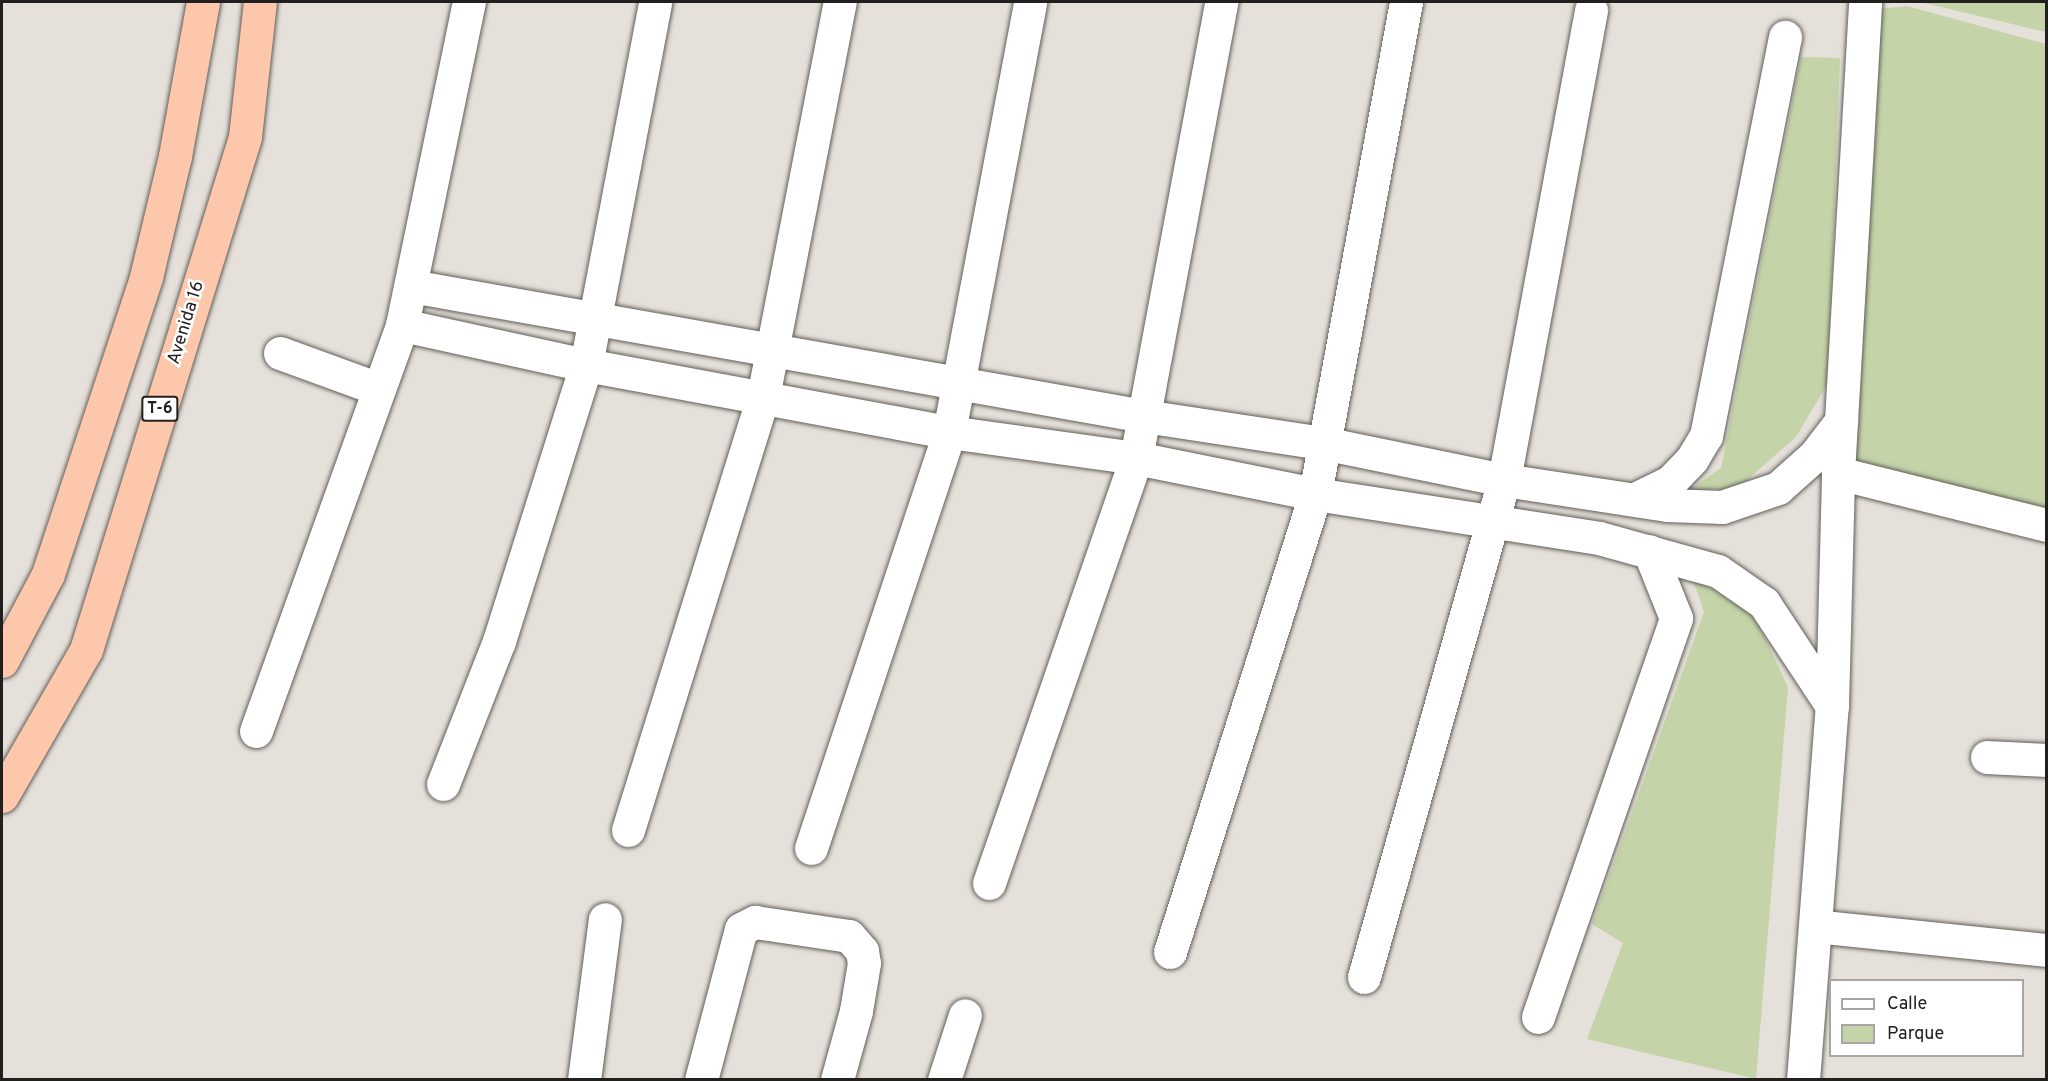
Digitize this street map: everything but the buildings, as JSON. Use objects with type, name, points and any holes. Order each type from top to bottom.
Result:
[{"type":"highway","points":[[2,661],[48,574],[146,277],[175,156],[203,2]]},
{"type":"highway","name":"Avenida 16","points":[[2,796],[86,650],[245,137],[260,2]]},
{"type":"street","points":[[256,730],[402,326],[469,2]]},
{"type":"street","points":[[443,784],[499,641],[586,364],[655,2]]},
{"type":"street","points":[[628,830],[763,397],[840,2]]},
{"type":"street","points":[[811,848],[949,432],[1030,2]]},
{"type":"street","points":[[989,883],[1136,458],[1221,2]]},
{"type":"street","points":[[1170,952],[1315,494],[1406,2]]},
{"type":"street","points":[[1803,1080],[1832,706],[1838,473],[1865,2]]},
{"type":"street","points":[[1364,977],[1504,480],[1591,10]]},
{"type":"street","points":[[1635,499],[1670,482],[1692,459],[1706,436],[1785,37]]},
{"type":"street","points":[[411,286],[1144,416],[1323,443],[1504,480],[1667,505],[1722,507],[1778,488],[1815,455],[1841,421]]},
{"type":"street","points":[[402,326],[586,364],[949,432],[1136,458],[1315,494],[1599,538],[1649,551],[1718,571],[1764,603],[1832,706]]},
{"type":"street","points":[[280,353],[379,389]]},
{"type":"street","points":[[1838,473],[2046,525]]},
{"type":"street","points":[[1538,1017],[1676,618],[1649,551]]},
{"type":"street","points":[[1987,757],[2046,760]]},
{"type":"street","points":[[584,1080],[604,919]]},
{"type":"street","points":[[701,1080],[741,930],[755,922],[849,936],[862,951],[864,963],[856,1011],[837,1080]]},
{"type":"street","points":[[1815,927],[2046,951]]},
{"type":"street","points":[[944,1080],[965,1015]]},
{"type":"green space","points":[[1920,2],[2046,2],[2046,32]]},
{"type":"green space","points":[[1907,6],[2046,44],[2046,511],[1854,461],[1879,9]]},
{"type":"green space","points":[[1801,57],[1840,58],[1828,383],[1796,437],[1737,489],[1689,490],[1721,468]]},
{"type":"green space","points":[[1692,577],[1754,615],[1788,687],[1756,1079],[1587,1039],[1623,943],[1592,924],[1704,612]]}]
